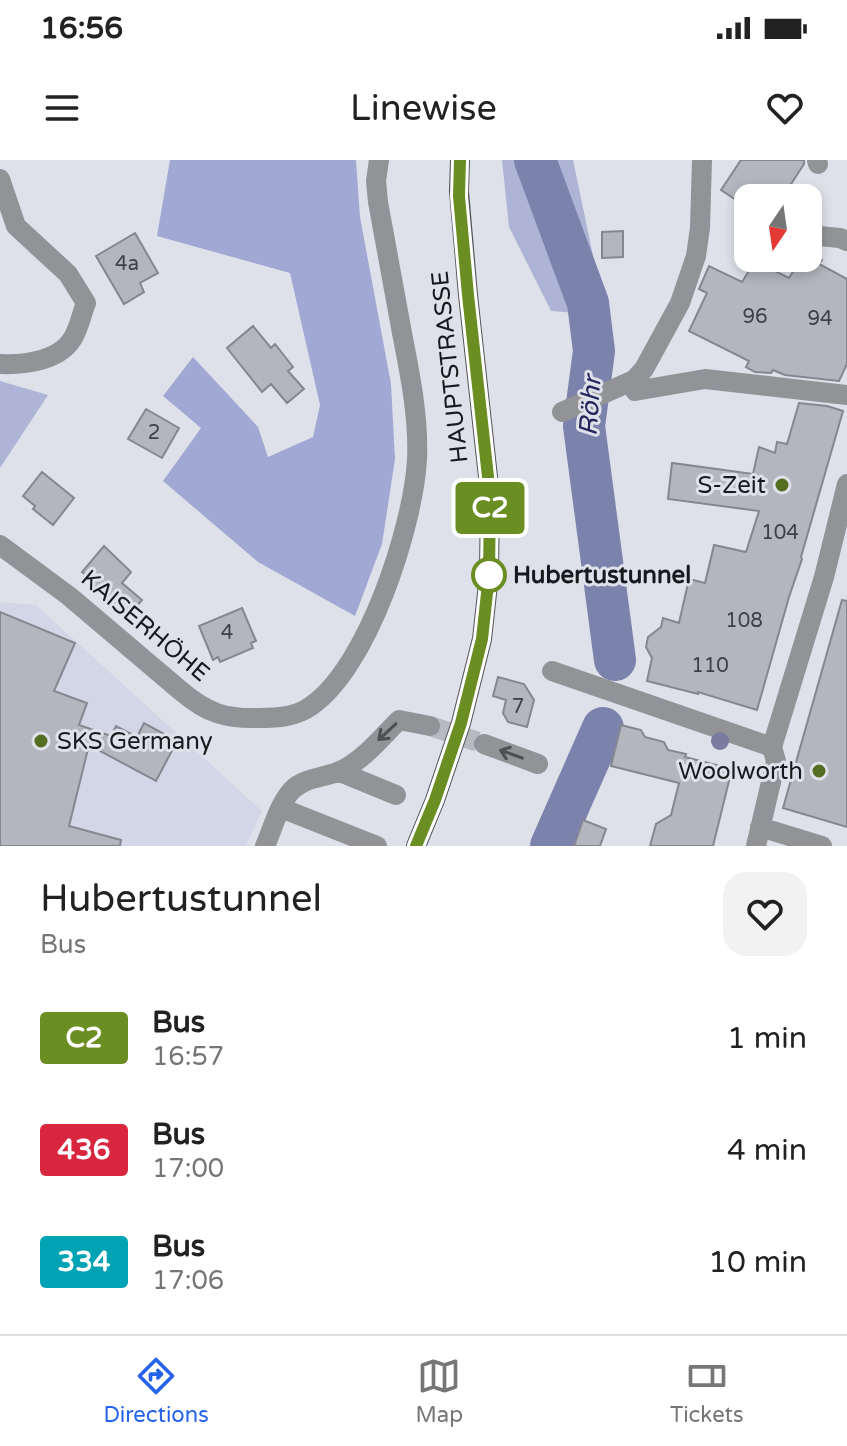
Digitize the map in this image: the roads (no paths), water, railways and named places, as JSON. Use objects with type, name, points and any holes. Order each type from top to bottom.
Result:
[{"type":"main road","name":"HAUPTSTRASSE","points":[[416,846],[461,723],[482,639],[489,575],[490,495],[459,196],[460,160]]},
{"type":"street","name":"KAISERHÖHE","points":[[0,545],[69,596],[196,704],[211,712],[229,717],[286,716],[309,708],[330,691],[350,662],[382,598],[407,518],[417,458],[410,379],[378,202],[376,181],[379,160]]},
{"type":"street","points":[[634,386],[685,293],[700,228],[702,160]]},
{"type":"street","points":[[0,179],[8,223],[68,274],[86,303],[74,338],[58,352],[36,362],[0,364]]},
{"type":"street","points":[[822,236],[847,241]]},
{"type":"street","points":[[562,412],[634,386],[705,379],[847,395]]},
{"type":"street","points":[[822,846],[758,837],[776,761],[772,747],[824,577],[847,484]]},
{"type":"street","points":[[552,671],[772,747]]},
{"type":"street","points":[[265,846],[281,808],[291,791],[300,784],[346,768],[399,720],[430,726]]},
{"type":"street","points":[[484,744],[538,764]]},
{"type":"street","points":[[346,768],[396,795]]},
{"type":"street","points":[[281,808],[377,846]]},
{"type":"waterway","name":"Röhr","points":[[535,160],[588,303],[594,351],[584,426],[615,660]]},
{"type":"waterway","name":"Röhr","points":[[551,846],[603,728]]},
{"type":"tunnel","points":[[430,726],[484,744]]},
{"type":"place","name":"S-Zeit","points":[[782,485]]},
{"type":"place","name":"Hubertustunnel","points":[[489,575]]},
{"type":"place","name":"SKS Germany","points":[[41,741]]},
{"type":"place","name":"Woolworth","points":[[819,771]]}]
